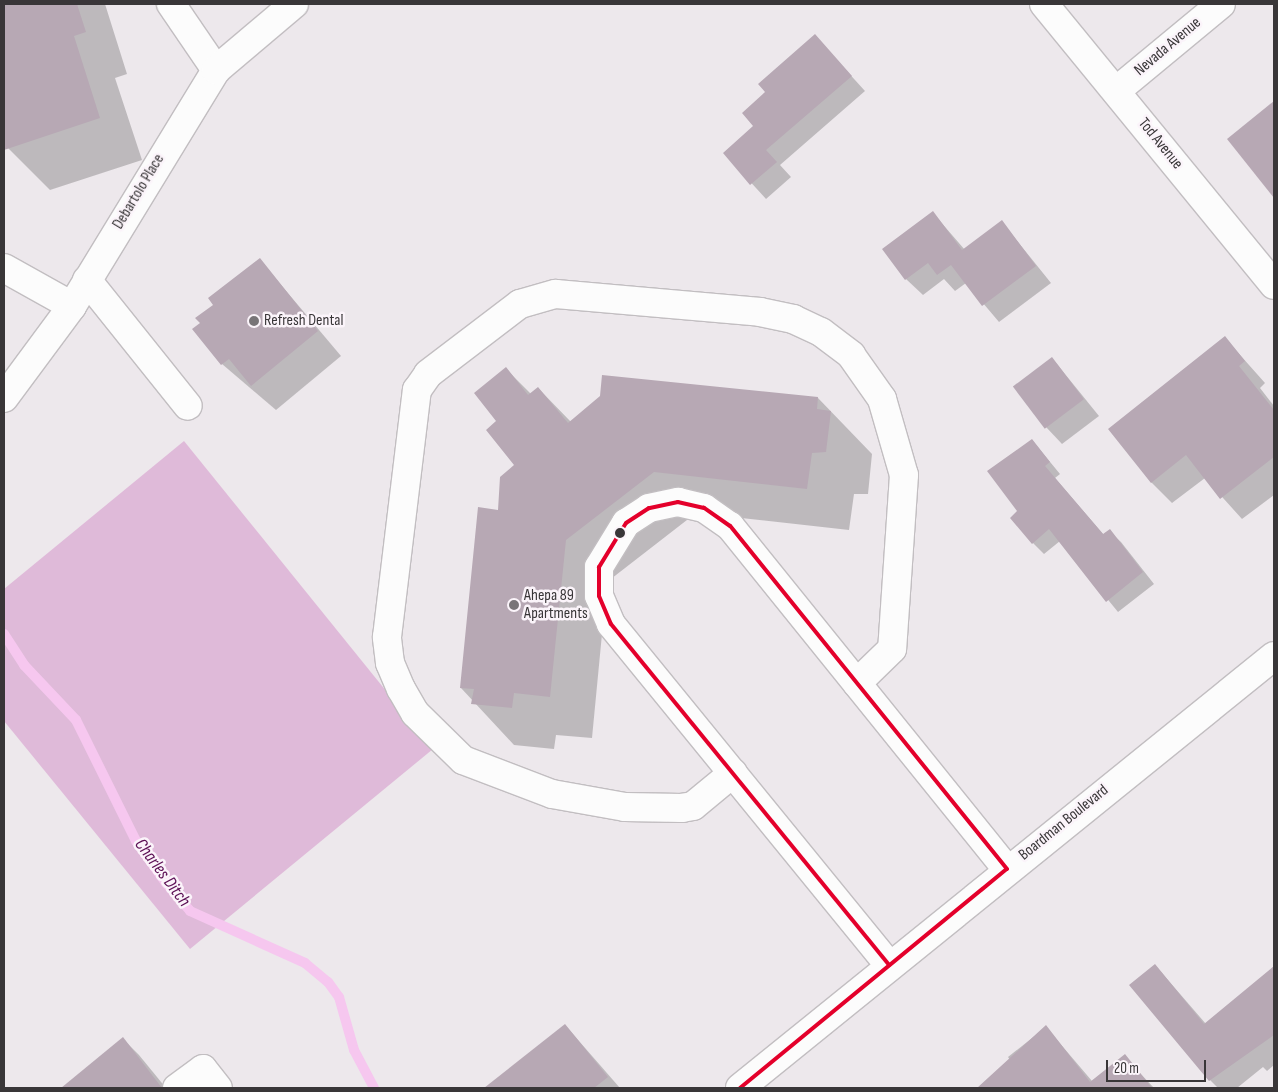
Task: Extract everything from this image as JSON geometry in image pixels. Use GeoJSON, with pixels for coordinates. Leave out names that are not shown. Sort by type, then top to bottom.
{"type":"FeatureCollection","features":[{"type":"Feature","properties":{"kind":"street"},"geometry":{"type":"LineString","coordinates":[[170,4],[216,70]]}},
{"type":"Feature","properties":{"kind":"street","name":"Debartolo Place"},"geometry":{"type":"LineString","coordinates":[[4,398],[72,306],[216,70],[294,4]]}},
{"type":"Feature","properties":{"kind":"street","name":"Tod Avenue"},"geometry":{"type":"LineString","coordinates":[[1044,4],[1274,285]]}},
{"type":"Feature","properties":{"kind":"street","name":"Nevada Avenue"},"geometry":{"type":"LineString","coordinates":[[1116,91],[1221,4]]}},
{"type":"Feature","properties":{"kind":"street"},"geometry":{"type":"LineString","coordinates":[[4,268],[72,306]]}},
{"type":"Feature","properties":{"kind":"street"},"geometry":{"type":"LineString","coordinates":[[87,280],[188,406]]}},
{"type":"Feature","properties":{"kind":"street"},"geometry":{"type":"LineString","coordinates":[[733,773],[693,806],[682,808],[625,807],[552,794],[463,760],[415,713],[401,689],[390,663],[387,636],[417,390],[428,374],[520,304],[556,294],[760,312],[793,319],[822,332],[851,355],[882,399],[904,475],[892,648],[857,683]]}},
{"type":"Feature","properties":{"kind":"street"},"geometry":{"type":"LineString","coordinates":[[889,965],[611,624],[599,596],[600,567],[626,523],[649,508],[678,502],[704,508],[730,526],[1008,868]]}},
{"type":"Feature","properties":{"kind":"street","name":"Boardman Boulevard"},"geometry":{"type":"LineString","coordinates":[[740,1088],[1008,868],[1274,656]]}},
{"type":"Feature","properties":{"kind":"street"},"geometry":{"type":"LineString","coordinates":[[178,1088],[203,1068],[218,1088]]}},
{"type":"Feature","properties":{"kind":"shaded area"},"geometry":{"type":"Polygon","coordinates":[[[184,441],[433,749],[190,949],[4,721],[4,589],[184,441]]]}},
{"type":"Feature","properties":{"kind":"building"},"geometry":{"type":"Polygon","coordinates":[[[4,4],[77,4],[86,32],[74,36],[100,118],[4,150],[4,4]]]}},
{"type":"Feature","properties":{"kind":"building"},"geometry":{"type":"Polygon","coordinates":[[[815,34],[852,76],[766,150],[777,162],[750,185],[723,153],[753,126],[742,113],[765,92],[758,84],[815,34]]]}},
{"type":"Feature","properties":{"kind":"building"},"geometry":{"type":"Polygon","coordinates":[[[1274,101],[1274,198],[1227,139],[1274,101]]]}},
{"type":"Feature","properties":{"kind":"building"},"geometry":{"type":"Polygon","coordinates":[[[933,211],[962,250],[1002,220],[1036,266],[982,306],[951,265],[937,275],[928,263],[905,280],[882,249],[933,211]]]}},
{"type":"Feature","properties":{"kind":"building","name":"Refresh Dental"},"geometry":{"type":"Polygon","coordinates":[[[260,258],[318,331],[251,386],[229,359],[221,365],[192,329],[200,323],[195,318],[213,305],[208,298],[260,258]]]}},
{"type":"Feature","properties":{"kind":"building"},"geometry":{"type":"Polygon","coordinates":[[[1225,336],[1245,361],[1239,366],[1274,410],[1274,457],[1220,499],[1186,455],[1151,483],[1108,429],[1225,336]]]}},
{"type":"Feature","properties":{"kind":"building"},"geometry":{"type":"Polygon","coordinates":[[[1052,357],[1084,399],[1045,429],[1013,386],[1052,357]]]}},
{"type":"Feature","properties":{"kind":"building","name":"Ahepa 89 Apartments"},"geometry":{"type":"Polygon","coordinates":[[[506,367],[528,395],[538,387],[568,423],[600,396],[602,375],[818,397],[817,409],[831,411],[826,452],[812,453],[807,489],[654,472],[566,540],[550,697],[514,693],[512,708],[471,704],[474,689],[460,688],[478,507],[498,510],[500,477],[514,465],[486,430],[496,421],[474,393],[506,367]]]}},
{"type":"Feature","properties":{"kind":"building"},"geometry":{"type":"Polygon","coordinates":[[[1032,439],[1050,462],[1045,466],[1103,534],[1110,529],[1143,572],[1106,602],[1049,529],[1032,544],[1010,518],[1017,511],[987,471],[1032,439]]]}},
{"type":"Feature","properties":{"kind":"building"},"geometry":{"type":"Polygon","coordinates":[[[1155,964],[1204,1024],[1274,966],[1274,1035],[1209,1081],[1129,985],[1155,964]]]}},
{"type":"Feature","properties":{"kind":"building"},"geometry":{"type":"Polygon","coordinates":[[[565,1024],[608,1077],[594,1088],[484,1088],[565,1024]]]}},
{"type":"Feature","properties":{"kind":"building"},"geometry":{"type":"Polygon","coordinates":[[[1046,1025],[1090,1082],[1125,1054],[1152,1088],[977,1088],[1046,1025]]]}},
{"type":"Feature","properties":{"kind":"building"},"geometry":{"type":"Polygon","coordinates":[[[123,1037],[162,1088],[61,1088],[123,1037]]]}},
{"type":"Feature","properties":{"kind":"waterway","name":"Charles Ditch"},"geometry":{"type":"LineString","coordinates":[[4,634],[24,665],[76,720],[136,841],[166,883],[190,911],[305,963],[328,982],[339,997],[354,1050],[374,1088]]}},
{"type":"Feature","properties":{"kind":"transit line"},"geometry":{"type":"LineString","coordinates":[[740,1088],[1007,869],[730,526],[704,508],[678,502],[649,508],[626,523],[599,567],[599,596],[611,624],[889,965]]}},
{"type":"Feature","properties":{"kind":"place","name":"Refresh Dental"},"geometry":{"type":"Point","coordinates":[254,321]}},
{"type":"Feature","properties":{"kind":"place","name":"Ahepa 89 Apartments"},"geometry":{"type":"Point","coordinates":[514,605]}}]}
